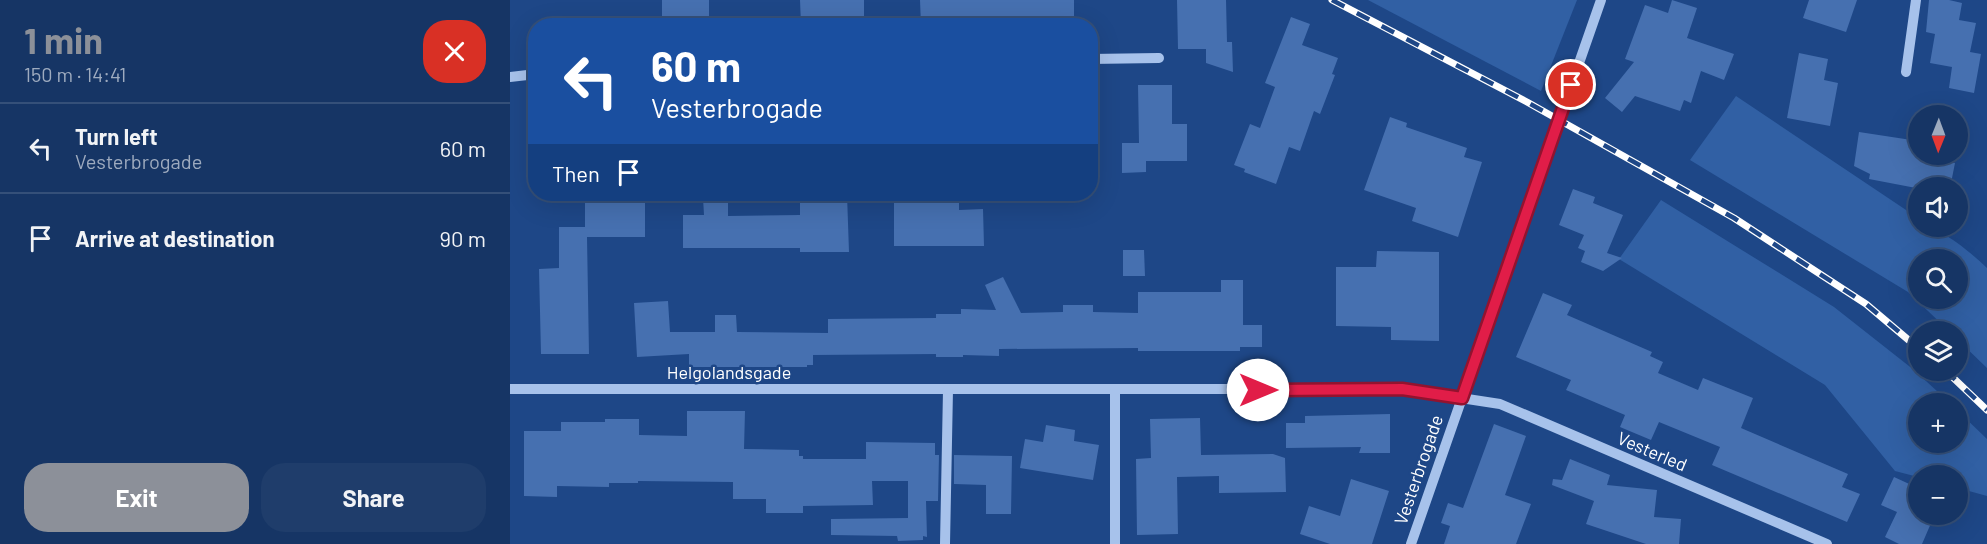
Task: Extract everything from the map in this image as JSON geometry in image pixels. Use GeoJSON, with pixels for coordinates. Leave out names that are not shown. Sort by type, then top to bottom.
{"type":"FeatureCollection","features":[{"type":"Feature","properties":{"kind":"street","name":"Vesterbrogade"},"geometry":{"type":"LineString","coordinates":[[1411,544],[1601,0]]}},
{"type":"Feature","properties":{"kind":"street"},"geometry":{"type":"LineString","coordinates":[[1906,72],[1916,0]]}},
{"type":"Feature","properties":{"kind":"street"},"geometry":{"type":"LineString","coordinates":[[1098,59],[1159,58]]}},
{"type":"Feature","properties":{"kind":"street"},"geometry":{"type":"LineString","coordinates":[[510,77],[528,75]]}},
{"type":"Feature","properties":{"kind":"street","name":"Helgolandsgade"},"geometry":{"type":"LineString","coordinates":[[510,389],[1402,389],[1462,398]]}},
{"type":"Feature","properties":{"kind":"street"},"geometry":{"type":"LineString","coordinates":[[945,544],[948,390]]}},
{"type":"Feature","properties":{"kind":"street"},"geometry":{"type":"LineString","coordinates":[[1115,390],[1115,544]]}},
{"type":"Feature","properties":{"kind":"street","name":"Vesterled"},"geometry":{"type":"LineString","coordinates":[[1462,398],[1500,405],[1827,544]]}},
{"type":"Feature","properties":{"kind":"shaded area"},"geometry":{"type":"Polygon","coordinates":[[[1368,0],[1577,0],[1541,91],[1368,0]]]}},
{"type":"Feature","properties":{"kind":"shaded area"},"geometry":{"type":"Polygon","coordinates":[[[1736,96],[1908,211],[1908,237],[1949,237],[1965,249],[1908,249],[1908,292],[1690,160],[1736,96]]]}},
{"type":"Feature","properties":{"kind":"shaded area"},"geometry":{"type":"Polygon","coordinates":[[[1661,200],[1834,307],[1908,365],[1908,381],[1926,381],[1939,393],[1908,393],[1908,453],[1968,453],[1968,421],[1987,439],[1987,496],[1968,491],[1968,465],[1908,465],[1908,474],[1895,471],[1825,385],[1619,259],[1661,200]]]}},
{"type":"Feature","properties":{"kind":"shaded area"},"geometry":{"type":"Polygon","coordinates":[[[1968,251],[1987,268],[1987,368],[1968,350],[1968,321],[1938,321],[1926,309],[1968,309],[1968,251]]]}},
{"type":"Feature","properties":{"kind":"building"},"geometry":{"type":"Polygon","coordinates":[[[662,0],[709,0],[709,18],[662,18],[662,0]]]}},
{"type":"Feature","properties":{"kind":"building"},"geometry":{"type":"Polygon","coordinates":[[[800,0],[864,0],[864,18],[801,18],[800,0]]]}},
{"type":"Feature","properties":{"kind":"building"},"geometry":{"type":"Polygon","coordinates":[[[920,0],[1074,0],[1074,18],[921,18],[920,0]]]}},
{"type":"Feature","properties":{"kind":"building"},"geometry":{"type":"Polygon","coordinates":[[[1177,0],[1226,0],[1227,42],[1232,42],[1233,72],[1206,63],[1206,49],[1178,49],[1177,0]]]}},
{"type":"Feature","properties":{"kind":"building"},"geometry":{"type":"Polygon","coordinates":[[[1672,0],[1697,8],[1687,38],[1734,54],[1724,80],[1701,71],[1691,103],[1684,100],[1680,111],[1635,96],[1622,112],[1605,98],[1634,62],[1625,59],[1645,5],[1668,13],[1672,0]]]}},
{"type":"Feature","properties":{"kind":"building"},"geometry":{"type":"Polygon","coordinates":[[[1809,0],[1857,0],[1846,32],[1803,18],[1809,0]]]}},
{"type":"Feature","properties":{"kind":"building"},"geometry":{"type":"Polygon","coordinates":[[[1929,0],[1949,0],[1962,3],[1959,20],[1976,23],[1970,52],[1981,54],[1974,93],[1949,88],[1952,67],[1930,63],[1935,34],[1926,32],[1929,0]]]}},
{"type":"Feature","properties":{"kind":"building"},"geometry":{"type":"Polygon","coordinates":[[[1291,17],[1310,24],[1302,45],[1338,58],[1332,74],[1335,75],[1320,114],[1314,111],[1300,151],[1289,147],[1276,184],[1244,172],[1245,169],[1234,165],[1250,124],[1260,128],[1275,87],[1265,83],[1291,17]]]}},
{"type":"Feature","properties":{"kind":"building"},"geometry":{"type":"Polygon","coordinates":[[[1799,53],[1828,59],[1824,80],[1838,83],[1830,126],[1787,118],[1799,53]]]}},
{"type":"Feature","properties":{"kind":"building"},"geometry":{"type":"Polygon","coordinates":[[[1138,85],[1172,85],[1172,124],[1187,124],[1187,161],[1146,161],[1146,172],[1122,173],[1122,143],[1139,143],[1138,85]]]}},
{"type":"Feature","properties":{"kind":"building"},"geometry":{"type":"Polygon","coordinates":[[[1390,117],[1407,123],[1406,127],[1467,148],[1464,157],[1482,162],[1458,237],[1412,221],[1416,208],[1364,190],[1390,117]]]}},
{"type":"Feature","properties":{"kind":"building"},"geometry":{"type":"Polygon","coordinates":[[[1859,132],[1908,139],[1908,165],[1955,165],[1952,177],[1908,177],[1908,186],[1869,179],[1870,174],[1854,166],[1859,132]]]}},
{"type":"Feature","properties":{"kind":"building"},"geometry":{"type":"Polygon","coordinates":[[[1573,189],[1595,197],[1593,203],[1623,215],[1607,253],[1622,258],[1603,271],[1581,262],[1585,251],[1578,248],[1584,235],[1559,225],[1573,189]]]}},
{"type":"Feature","properties":{"kind":"building"},"geometry":{"type":"Polygon","coordinates":[[[589,201],[622,201],[622,203],[645,203],[645,237],[587,237],[589,354],[541,354],[539,269],[559,268],[559,227],[585,227],[585,203],[589,201]]]}},
{"type":"Feature","properties":{"kind":"building"},"geometry":{"type":"Polygon","coordinates":[[[703,201],[728,201],[728,216],[800,215],[800,201],[847,201],[849,252],[800,252],[800,248],[683,248],[683,215],[704,215],[703,201]]]}},
{"type":"Feature","properties":{"kind":"building"},"geometry":{"type":"Polygon","coordinates":[[[894,201],[959,201],[959,210],[983,209],[984,246],[894,246],[894,201]]]}},
{"type":"Feature","properties":{"kind":"building"},"geometry":{"type":"Polygon","coordinates":[[[1123,250],[1144,250],[1145,276],[1123,276],[1123,250]]]}},
{"type":"Feature","properties":{"kind":"building"},"geometry":{"type":"Polygon","coordinates":[[[1377,251],[1439,252],[1439,341],[1391,340],[1391,327],[1336,326],[1336,267],[1376,267],[1377,251]]]}},
{"type":"Feature","properties":{"kind":"building"},"geometry":{"type":"Polygon","coordinates":[[[1003,277],[1021,313],[1063,312],[1063,305],[1093,305],[1093,312],[1138,313],[1138,292],[1221,292],[1221,280],[1243,280],[1243,325],[1262,325],[1262,347],[1240,347],[1240,351],[1138,351],[1138,348],[999,349],[999,356],[963,355],[963,357],[936,357],[936,354],[813,355],[813,365],[807,365],[807,367],[689,367],[689,354],[637,357],[634,303],[668,301],[670,332],[715,332],[715,315],[736,315],[737,332],[828,333],[828,319],[936,318],[936,314],[961,314],[961,309],[996,310],[985,285],[1003,277]]]}},
{"type":"Feature","properties":{"kind":"building"},"geometry":{"type":"Polygon","coordinates":[[[1543,293],[1572,305],[1567,315],[1652,352],[1650,356],[1663,362],[1658,373],[1698,390],[1703,378],[1753,398],[1741,428],[1848,474],[1842,487],[1860,494],[1847,522],[1712,465],[1720,447],[1659,422],[1651,440],[1620,427],[1625,415],[1566,390],[1571,380],[1516,357],[1543,293]]]}},
{"type":"Feature","properties":{"kind":"building"},"geometry":{"type":"Polygon","coordinates":[[[687,411],[745,411],[744,449],[799,450],[799,456],[803,456],[803,459],[866,459],[866,442],[935,443],[935,455],[939,455],[938,501],[926,501],[927,537],[923,536],[923,540],[898,541],[897,536],[831,535],[831,519],[908,518],[908,481],[872,481],[873,505],[803,506],[803,513],[766,513],[766,499],[733,499],[733,482],[638,481],[638,483],[609,483],[609,487],[557,486],[557,497],[524,496],[524,431],[561,431],[561,422],[639,419],[639,435],[687,436],[687,411]]]}},
{"type":"Feature","properties":{"kind":"building"},"geometry":{"type":"Polygon","coordinates":[[[1390,414],[1390,453],[1359,453],[1361,447],[1286,448],[1286,423],[1305,423],[1305,416],[1390,414]]]}},
{"type":"Feature","properties":{"kind":"building"},"geometry":{"type":"Polygon","coordinates":[[[1200,418],[1201,455],[1273,454],[1285,458],[1286,492],[1219,493],[1219,476],[1177,477],[1178,534],[1137,535],[1136,459],[1151,458],[1150,419],[1200,418]]]}},
{"type":"Feature","properties":{"kind":"building"},"geometry":{"type":"Polygon","coordinates":[[[1494,424],[1526,436],[1505,495],[1531,504],[1516,544],[1444,544],[1450,526],[1441,523],[1448,503],[1463,508],[1494,424]]]}},
{"type":"Feature","properties":{"kind":"building"},"geometry":{"type":"Polygon","coordinates":[[[1046,425],[1075,430],[1074,441],[1099,445],[1093,480],[1020,468],[1025,439],[1043,442],[1046,425]]]}},
{"type":"Feature","properties":{"kind":"building"},"geometry":{"type":"Polygon","coordinates":[[[954,455],[1012,456],[1011,514],[986,514],[986,485],[954,484],[954,455]]]}},
{"type":"Feature","properties":{"kind":"building"},"geometry":{"type":"Polygon","coordinates":[[[1570,459],[1610,475],[1607,485],[1657,490],[1654,517],[1681,519],[1679,544],[1646,544],[1586,524],[1594,501],[1552,485],[1553,479],[1562,480],[1570,459]]]}},
{"type":"Feature","properties":{"kind":"building"},"geometry":{"type":"Polygon","coordinates":[[[1894,477],[1908,483],[1908,525],[1930,525],[1922,544],[1899,544],[1885,537],[1897,512],[1881,505],[1894,477]]]}},
{"type":"Feature","properties":{"kind":"building"},"geometry":{"type":"Polygon","coordinates":[[[1351,479],[1389,491],[1372,544],[1330,544],[1300,534],[1309,506],[1340,516],[1351,479]]]}},
{"type":"Feature","properties":{"kind":"railway"},"geometry":{"type":"LineString","coordinates":[[1332,0],[1527,102],[1734,218],[1866,304],[1908,340]]}},
{"type":"Feature","properties":{"kind":"railway"},"geometry":{"type":"LineString","coordinates":[[1957,381],[1987,410]]}},
{"type":"Feature","properties":{"kind":"route"},"geometry":{"type":"LineString","coordinates":[[1258,390],[1402,389],[1462,398],[1571,85]]}}]}
